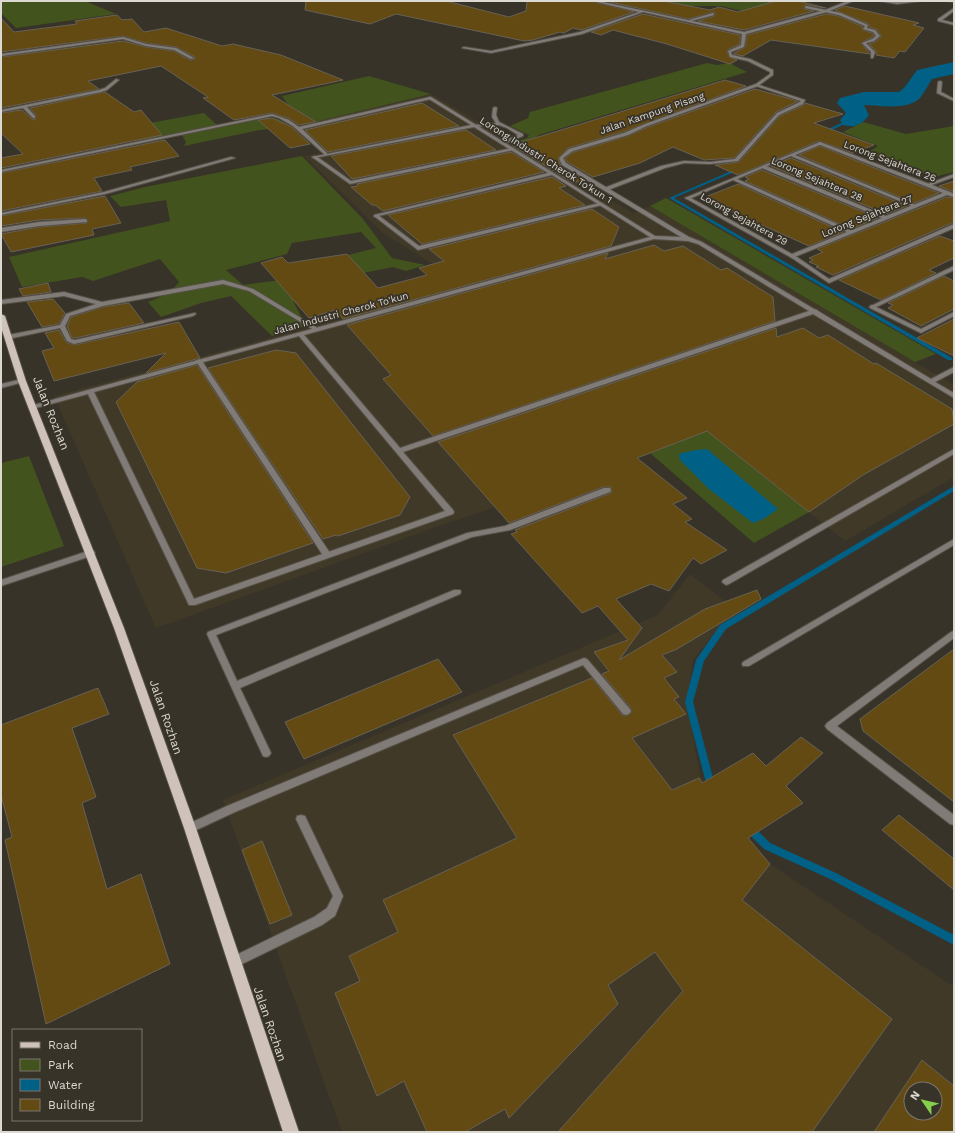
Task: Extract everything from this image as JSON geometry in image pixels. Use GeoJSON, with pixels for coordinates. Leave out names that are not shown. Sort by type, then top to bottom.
{"type":"FeatureCollection","features":[{"type":"Feature","properties":{"kind":"main road","name":"Jalan Rozhan"},"geometry":{"type":"LineString","coordinates":[[1,316],[22,381],[91,552],[119,628],[190,828],[291,1132]]}},
{"type":"Feature","properties":{"kind":"street"},"geometry":{"type":"LineString","coordinates":[[594,1],[691,20],[744,33],[826,11],[851,1]]}},
{"type":"Feature","properties":{"kind":"street"},"geometry":{"type":"LineString","coordinates":[[881,1],[897,3],[920,1]]}},
{"type":"Feature","properties":{"kind":"street"},"geometry":{"type":"LineString","coordinates":[[948,1],[954,1]]}},
{"type":"Feature","properties":{"kind":"street"},"geometry":{"type":"LineString","coordinates":[[806,7],[840,14],[867,26],[864,28],[874,31],[878,36],[873,40],[864,43],[873,52],[872,57]]}},
{"type":"Feature","properties":{"kind":"street"},"geometry":{"type":"LineString","coordinates":[[954,9],[939,20],[949,24],[954,24]]}},
{"type":"Feature","properties":{"kind":"street"},"geometry":{"type":"LineString","coordinates":[[464,48],[491,52],[581,33],[644,11]]}},
{"type":"Feature","properties":{"kind":"street"},"geometry":{"type":"LineString","coordinates":[[691,20],[713,14]]}},
{"type":"Feature","properties":{"kind":"street","name":"Jalan Kampung Pisang"},"geometry":{"type":"LineString","coordinates":[[689,239],[564,164],[561,158],[571,150],[626,134],[646,125],[758,85],[772,74],[772,71],[749,60],[731,56],[729,52],[743,46],[744,33]]}},
{"type":"Feature","properties":{"kind":"street"},"geometry":{"type":"LineString","coordinates":[[1,55],[123,38],[146,45],[175,50],[192,58]]}},
{"type":"Feature","properties":{"kind":"street"},"geometry":{"type":"LineString","coordinates":[[1,111],[100,91],[106,89],[117,80]]}},
{"type":"Feature","properties":{"kind":"street"},"geometry":{"type":"LineString","coordinates":[[940,82],[939,93],[954,100]]}},
{"type":"Feature","properties":{"kind":"street"},"geometry":{"type":"LineString","coordinates":[[606,189],[663,167],[684,162],[710,163],[736,160],[739,158],[743,151],[754,142],[778,114],[802,103],[803,100],[758,85]]}},
{"type":"Feature","properties":{"kind":"street","name":"Lorong Industri Cherok To'kun 1"},"geometry":{"type":"LineString","coordinates":[[300,128],[430,98],[654,237]]}},
{"type":"Feature","properties":{"kind":"street"},"geometry":{"type":"LineString","coordinates":[[24,106],[34,117]]}},
{"type":"Feature","properties":{"kind":"street"},"geometry":{"type":"LineString","coordinates":[[495,108],[493,114],[494,120],[521,135],[503,143]]}},
{"type":"Feature","properties":{"kind":"street"},"geometry":{"type":"LineString","coordinates":[[1,171],[265,116],[278,116],[300,128],[325,154]]}},
{"type":"Feature","properties":{"kind":"street"},"geometry":{"type":"LineString","coordinates":[[499,124],[473,126],[314,156],[350,184],[512,149]]}},
{"type":"Feature","properties":{"kind":"street","name":"Lorong Sejahtera 26"},"geometry":{"type":"LineString","coordinates":[[792,155],[820,143],[954,196]]}},
{"type":"Feature","properties":{"kind":"street"},"geometry":{"type":"LineString","coordinates":[[734,179],[792,155],[916,206]]}},
{"type":"Feature","properties":{"kind":"street"},"geometry":{"type":"LineString","coordinates":[[1,214],[105,193],[233,158]]}},
{"type":"Feature","properties":{"kind":"street","name":"Lorong Sejahtera 28"},"geometry":{"type":"LineString","coordinates":[[764,166],[886,218]]}},
{"type":"Feature","properties":{"kind":"street"},"geometry":{"type":"LineString","coordinates":[[552,174],[376,216],[418,248],[600,204]]}},
{"type":"Feature","properties":{"kind":"street"},"geometry":{"type":"LineString","coordinates":[[927,185],[954,176]]}},
{"type":"Feature","properties":{"kind":"street"},"geometry":{"type":"LineString","coordinates":[[734,179],[851,232]]}},
{"type":"Feature","properties":{"kind":"street","name":"Lorong Sejahtera 29"},"geometry":{"type":"LineString","coordinates":[[734,179],[687,198],[792,256],[828,281],[954,226]]}},
{"type":"Feature","properties":{"kind":"street","name":"Lorong Sejahtera 27"},"geometry":{"type":"LineString","coordinates":[[792,256],[948,193]]}},
{"type":"Feature","properties":{"kind":"street"},"geometry":{"type":"LineString","coordinates":[[1,230],[39,224],[85,221]]}},
{"type":"Feature","properties":{"kind":"street"},"geometry":{"type":"LineString","coordinates":[[654,237],[689,239],[700,243],[954,396]]}},
{"type":"Feature","properties":{"kind":"street","name":"Jalan Industri Cherok To'kun"},"geometry":{"type":"LineString","coordinates":[[32,407],[654,237]]}},
{"type":"Feature","properties":{"kind":"street"},"geometry":{"type":"LineString","coordinates":[[954,268],[872,307],[921,331],[954,314]]}},
{"type":"Feature","properties":{"kind":"street"},"geometry":{"type":"LineString","coordinates":[[193,314],[74,342],[68,340],[62,326],[68,314],[102,304],[223,282],[251,290],[316,329]]}},
{"type":"Feature","properties":{"kind":"street"},"geometry":{"type":"LineString","coordinates":[[1,302],[64,294],[102,304]]}},
{"type":"Feature","properties":{"kind":"street"},"geometry":{"type":"LineString","coordinates":[[399,451],[815,311]]}},
{"type":"Feature","properties":{"kind":"street"},"geometry":{"type":"LineString","coordinates":[[8,337],[62,326]]}},
{"type":"Feature","properties":{"kind":"street"},"geometry":{"type":"LineString","coordinates":[[90,391],[192,603],[450,512],[300,334]]}},
{"type":"Feature","properties":{"kind":"street"},"geometry":{"type":"LineString","coordinates":[[199,361],[327,555]]}},
{"type":"Feature","properties":{"kind":"street"},"geometry":{"type":"LineString","coordinates":[[930,382],[954,369]]}},
{"type":"Feature","properties":{"kind":"street"},"geometry":{"type":"LineString","coordinates":[[1,386],[22,381]]}},
{"type":"Feature","properties":{"kind":"street"},"geometry":{"type":"LineString","coordinates":[[726,582],[954,451]]}},
{"type":"Feature","properties":{"kind":"street"},"geometry":{"type":"LineString","coordinates":[[266,752],[211,634],[470,535],[507,528],[607,490]]}},
{"type":"Feature","properties":{"kind":"street"},"geometry":{"type":"LineString","coordinates":[[746,664],[954,542]]}},
{"type":"Feature","properties":{"kind":"street"},"geometry":{"type":"LineString","coordinates":[[1,583],[91,552]]}},
{"type":"Feature","properties":{"kind":"street"},"geometry":{"type":"LineString","coordinates":[[235,686],[457,592]]}},
{"type":"Feature","properties":{"kind":"street"},"geometry":{"type":"LineString","coordinates":[[954,634],[830,726],[954,821]]}},
{"type":"Feature","properties":{"kind":"street"},"geometry":{"type":"LineString","coordinates":[[190,828],[231,808],[584,661],[626,711]]}},
{"type":"Feature","properties":{"kind":"street"},"geometry":{"type":"LineString","coordinates":[[234,962],[318,921],[331,912],[338,896],[300,819]]}},
{"type":"Feature","properties":{"kind":"shaded area"},"geometry":{"type":"Polygon","coordinates":[[[431,94],[633,213],[650,206],[954,385],[954,477],[845,541],[707,431],[608,469],[439,526],[156,628],[54,396],[460,287],[433,264],[384,234],[304,156],[326,152],[292,127],[431,94]]]}},
{"type":"Feature","properties":{"kind":"shaded area"},"geometry":{"type":"Polygon","coordinates":[[[690,574],[740,613],[721,625],[693,660],[687,703],[700,776],[770,864],[954,987],[954,1132],[342,1132],[223,800],[658,615],[690,574]]]}},
{"type":"Feature","properties":{"kind":"green space"},"geometry":{"type":"Polygon","coordinates":[[[1,1],[85,1],[116,14],[16,28],[1,13],[1,1]]]}},
{"type":"Feature","properties":{"kind":"green space"},"geometry":{"type":"Polygon","coordinates":[[[645,1],[776,1],[763,5],[805,14],[793,16],[751,13],[721,6],[692,6],[679,16],[646,11],[657,4],[645,1]]]}},
{"type":"Feature","properties":{"kind":"green space"},"geometry":{"type":"Polygon","coordinates":[[[707,63],[717,65],[729,63],[747,72],[539,135],[526,145],[519,140],[527,138],[529,135],[510,126],[528,118],[530,112],[707,63]]]}},
{"type":"Feature","properties":{"kind":"green space"},"geometry":{"type":"Polygon","coordinates":[[[369,76],[431,94],[302,125],[282,96],[369,76]]]}},
{"type":"Feature","properties":{"kind":"green space"},"geometry":{"type":"Polygon","coordinates":[[[204,113],[218,126],[136,142],[123,128],[204,113]]]}},
{"type":"Feature","properties":{"kind":"green space"},"geometry":{"type":"Polygon","coordinates":[[[265,118],[278,119],[292,127],[259,130],[184,146],[186,142],[182,135],[265,118]]]}},
{"type":"Feature","properties":{"kind":"green space"},"geometry":{"type":"Polygon","coordinates":[[[863,122],[906,134],[954,126],[954,172],[934,177],[867,153],[878,146],[843,132],[863,122]]]}},
{"type":"Feature","properties":{"kind":"green space"},"geometry":{"type":"Polygon","coordinates":[[[302,156],[363,219],[392,258],[425,265],[406,271],[393,267],[353,275],[348,255],[376,248],[361,232],[292,243],[287,254],[226,270],[243,285],[310,276],[324,293],[293,301],[306,326],[272,336],[231,296],[201,303],[161,317],[148,302],[170,293],[179,282],[160,259],[93,281],[82,277],[22,287],[9,257],[170,221],[166,200],[121,207],[110,196],[145,187],[302,156]]]}},
{"type":"Feature","properties":{"kind":"green space"},"geometry":{"type":"Polygon","coordinates":[[[666,198],[936,354],[915,362],[650,206],[666,198]]]}},
{"type":"Feature","properties":{"kind":"green space"},"geometry":{"type":"Polygon","coordinates":[[[707,431],[809,512],[754,543],[650,453],[707,431]]]}},
{"type":"Feature","properties":{"kind":"green space"},"geometry":{"type":"Polygon","coordinates":[[[29,456],[64,546],[1,567],[1,463],[29,456]]]}},
{"type":"Feature","properties":{"kind":"water"},"geometry":{"type":"Polygon","coordinates":[[[707,449],[778,509],[765,518],[753,523],[709,489],[680,460],[679,454],[707,449]]]}},
{"type":"Feature","properties":{"kind":"building"},"geometry":{"type":"Polygon","coordinates":[[[306,1],[446,1],[509,17],[526,11],[527,1],[591,1],[634,12],[581,30],[573,28],[564,33],[560,32],[533,40],[524,41],[396,14],[370,24],[305,10],[306,1]]]}},
{"type":"Feature","properties":{"kind":"building"},"geometry":{"type":"Polygon","coordinates":[[[605,1],[663,1],[710,10],[719,7],[738,12],[776,1],[798,1],[826,8],[805,5],[804,9],[814,11],[744,30],[698,21],[714,16],[714,12],[688,19],[605,1]]]}},
{"type":"Feature","properties":{"kind":"building"},"geometry":{"type":"Polygon","coordinates":[[[845,6],[919,23],[913,25],[924,28],[905,52],[900,51],[894,58],[876,55],[876,51],[869,44],[875,42],[881,37],[881,35],[876,29],[869,27],[869,24],[835,10],[845,6]]]}},
{"type":"Feature","properties":{"kind":"building"},"geometry":{"type":"Polygon","coordinates":[[[643,14],[740,35],[740,44],[727,50],[729,57],[737,60],[730,64],[667,44],[613,30],[601,35],[591,32],[643,14]]]}},
{"type":"Feature","properties":{"kind":"building"},"geometry":{"type":"Polygon","coordinates":[[[826,14],[839,16],[863,27],[863,30],[872,33],[874,36],[861,43],[870,54],[771,40],[743,56],[733,54],[745,47],[747,35],[826,14]]]}},
{"type":"Feature","properties":{"kind":"building"},"geometry":{"type":"Polygon","coordinates":[[[117,15],[122,20],[132,19],[144,32],[166,28],[222,46],[233,44],[281,55],[343,80],[272,95],[316,122],[299,125],[290,119],[272,113],[234,120],[203,98],[208,97],[161,66],[88,81],[99,89],[1,108],[1,57],[123,41],[146,47],[174,51],[190,60],[195,59],[195,57],[176,47],[146,43],[123,36],[1,52],[1,18],[14,32],[77,24],[75,21],[117,15]]]}},
{"type":"Feature","properties":{"kind":"building"},"geometry":{"type":"Polygon","coordinates":[[[725,80],[746,86],[623,132],[568,148],[558,159],[561,166],[584,180],[573,183],[512,145],[725,80]]]}},
{"type":"Feature","properties":{"kind":"building"},"geometry":{"type":"Polygon","coordinates":[[[755,89],[798,101],[776,112],[734,158],[704,160],[673,147],[640,163],[593,177],[567,162],[565,158],[574,152],[628,136],[648,127],[755,89]]]}},
{"type":"Feature","properties":{"kind":"building"},"geometry":{"type":"Polygon","coordinates":[[[105,92],[134,112],[141,110],[162,135],[1,168],[1,158],[23,154],[1,133],[1,113],[22,110],[35,120],[36,115],[30,108],[105,92]]]}},
{"type":"Feature","properties":{"kind":"building"},"geometry":{"type":"Polygon","coordinates":[[[422,103],[459,126],[328,152],[305,130],[422,103]]]}},
{"type":"Feature","properties":{"kind":"building"},"geometry":{"type":"Polygon","coordinates":[[[805,103],[843,114],[814,123],[874,145],[853,153],[819,141],[738,175],[715,165],[739,162],[780,116],[804,105],[805,103]]]}},
{"type":"Feature","properties":{"kind":"building"},"geometry":{"type":"Polygon","coordinates":[[[272,118],[292,127],[310,144],[290,148],[258,120],[272,118]]]}},
{"type":"Feature","properties":{"kind":"building"},"geometry":{"type":"Polygon","coordinates":[[[466,130],[496,150],[352,179],[331,156],[466,130]]]}},
{"type":"Feature","properties":{"kind":"building"},"geometry":{"type":"Polygon","coordinates":[[[165,140],[179,156],[130,167],[132,170],[94,178],[102,191],[1,211],[1,173],[165,140]]]}},
{"type":"Feature","properties":{"kind":"building"},"geometry":{"type":"Polygon","coordinates":[[[820,146],[939,193],[914,203],[799,155],[820,146]]]}},
{"type":"Feature","properties":{"kind":"building"},"geometry":{"type":"Polygon","coordinates":[[[511,152],[544,172],[383,211],[375,205],[372,205],[351,187],[358,186],[357,184],[511,152]]]}},
{"type":"Feature","properties":{"kind":"building"},"geometry":{"type":"Polygon","coordinates":[[[791,158],[907,206],[886,214],[771,166],[791,158]]]}},
{"type":"Feature","properties":{"kind":"building"},"geometry":{"type":"Polygon","coordinates":[[[762,170],[878,218],[851,229],[745,181],[749,179],[745,177],[762,170]]]}},
{"type":"Feature","properties":{"kind":"building"},"geometry":{"type":"Polygon","coordinates":[[[552,177],[566,186],[559,188],[585,205],[422,244],[388,215],[552,177]]]}},
{"type":"Feature","properties":{"kind":"building"},"geometry":{"type":"Polygon","coordinates":[[[954,181],[954,192],[939,186],[954,181]]]}},
{"type":"Feature","properties":{"kind":"building"},"geometry":{"type":"Polygon","coordinates":[[[738,184],[843,232],[809,246],[728,210],[732,209],[708,196],[738,184]]]}},
{"type":"Feature","properties":{"kind":"building"},"geometry":{"type":"Polygon","coordinates":[[[105,196],[121,223],[92,229],[94,235],[11,252],[1,234],[39,227],[87,223],[88,220],[85,218],[39,220],[1,226],[1,216],[105,196]]]}},
{"type":"Feature","properties":{"kind":"building"},"geometry":{"type":"Polygon","coordinates":[[[947,197],[954,198],[954,222],[833,275],[816,267],[819,266],[809,262],[813,260],[809,258],[823,252],[817,249],[947,197]]]}},
{"type":"Feature","properties":{"kind":"building"},"geometry":{"type":"Polygon","coordinates":[[[592,209],[619,227],[611,246],[343,319],[335,310],[309,318],[261,263],[282,257],[288,263],[347,254],[378,288],[427,275],[419,268],[444,261],[429,249],[592,209]]]}},
{"type":"Feature","properties":{"kind":"building"},"geometry":{"type":"Polygon","coordinates":[[[940,236],[954,241],[954,258],[929,270],[936,273],[881,300],[839,280],[940,236]]]}},
{"type":"Feature","properties":{"kind":"building"},"geometry":{"type":"Polygon","coordinates":[[[654,245],[664,251],[683,246],[721,270],[727,268],[773,297],[775,321],[433,436],[383,379],[391,375],[347,325],[608,253],[605,259],[654,245]]]}},
{"type":"Feature","properties":{"kind":"building"},"geometry":{"type":"Polygon","coordinates":[[[944,276],[954,281],[954,309],[921,326],[888,308],[893,305],[888,303],[944,276]]]}},
{"type":"Feature","properties":{"kind":"building"},"geometry":{"type":"Polygon","coordinates":[[[48,283],[51,292],[23,296],[19,289],[48,283]]]}},
{"type":"Feature","properties":{"kind":"building"},"geometry":{"type":"Polygon","coordinates":[[[53,299],[65,313],[59,324],[42,327],[27,302],[53,299]]]}},
{"type":"Feature","properties":{"kind":"building"},"geometry":{"type":"Polygon","coordinates":[[[129,303],[144,323],[72,338],[67,326],[71,317],[103,307],[129,303]]]}},
{"type":"Feature","properties":{"kind":"building"},"geometry":{"type":"Polygon","coordinates":[[[954,319],[954,356],[917,338],[954,319]]]}},
{"type":"Feature","properties":{"kind":"building"},"geometry":{"type":"Polygon","coordinates":[[[179,322],[200,358],[146,373],[166,353],[54,381],[42,351],[54,348],[45,333],[59,330],[66,342],[74,345],[179,322]]]}},
{"type":"Feature","properties":{"kind":"building"},"geometry":{"type":"Polygon","coordinates":[[[776,328],[777,337],[803,328],[819,338],[828,335],[874,364],[876,363],[952,409],[954,424],[863,475],[809,512],[707,431],[637,458],[687,498],[673,504],[692,519],[685,522],[727,550],[701,564],[693,558],[669,591],[651,584],[616,599],[642,628],[619,660],[705,609],[757,590],[761,599],[677,649],[662,655],[677,672],[664,678],[679,697],[674,699],[686,714],[632,738],[672,790],[699,778],[702,783],[753,753],[766,766],[801,737],[823,753],[786,786],[803,803],[748,838],[770,864],[742,900],[892,1019],[812,1132],[558,1132],[683,991],[655,952],[608,985],[618,1004],[509,1118],[505,1109],[465,1132],[427,1132],[404,1081],[377,1096],[335,993],[360,981],[349,956],[398,932],[383,900],[517,838],[453,735],[592,678],[622,715],[626,716],[632,712],[630,707],[602,674],[609,671],[594,652],[628,640],[598,606],[582,613],[511,534],[517,532],[515,530],[611,493],[611,487],[603,487],[509,523],[438,442],[776,328]]]}},
{"type":"Feature","properties":{"kind":"building"},"geometry":{"type":"Polygon","coordinates":[[[276,350],[296,353],[410,497],[400,515],[338,536],[336,535],[323,539],[208,368],[276,350]]]}},
{"type":"Feature","properties":{"kind":"building"},"geometry":{"type":"Polygon","coordinates":[[[197,365],[313,543],[226,573],[197,568],[116,402],[137,382],[197,365]]]}},
{"type":"Feature","properties":{"kind":"building"},"geometry":{"type":"Polygon","coordinates":[[[954,649],[954,802],[863,731],[860,719],[954,649]]]}},
{"type":"Feature","properties":{"kind":"building"},"geometry":{"type":"Polygon","coordinates":[[[438,659],[462,692],[304,759],[285,722],[438,659]]]}},
{"type":"Feature","properties":{"kind":"building"},"geometry":{"type":"Polygon","coordinates":[[[98,688],[109,714],[72,728],[96,797],[82,803],[107,889],[141,874],[170,964],[46,1024],[5,840],[12,837],[1,795],[1,725],[98,688]]]}},
{"type":"Feature","properties":{"kind":"building"},"geometry":{"type":"Polygon","coordinates":[[[899,815],[954,859],[954,890],[882,830],[899,815]]]}},
{"type":"Feature","properties":{"kind":"building"},"geometry":{"type":"Polygon","coordinates":[[[262,841],[292,915],[270,924],[242,850],[262,841]]]}},
{"type":"Feature","properties":{"kind":"building"},"geometry":{"type":"Polygon","coordinates":[[[922,1060],[954,1086],[954,1132],[874,1132],[903,1088],[903,1121],[943,1121],[943,1081],[908,1081],[922,1060]]]}},
{"type":"Feature","properties":{"kind":"waterway"},"geometry":{"type":"LineString","coordinates":[[851,120],[858,115],[856,110],[848,103],[855,100],[873,98],[899,99],[906,97],[913,92],[924,74],[954,68]]}},
{"type":"Feature","properties":{"kind":"waterway"},"geometry":{"type":"LineString","coordinates":[[822,133],[851,120]]}},
{"type":"Feature","properties":{"kind":"waterway"},"geometry":{"type":"LineString","coordinates":[[739,169],[671,198],[950,359]]}},
{"type":"Feature","properties":{"kind":"waterway"},"geometry":{"type":"LineString","coordinates":[[714,787],[709,779],[689,702],[700,660],[723,627],[954,488]]}},
{"type":"Feature","properties":{"kind":"waterway"},"geometry":{"type":"LineString","coordinates":[[749,828],[767,846],[833,876],[954,940]]}}]}
